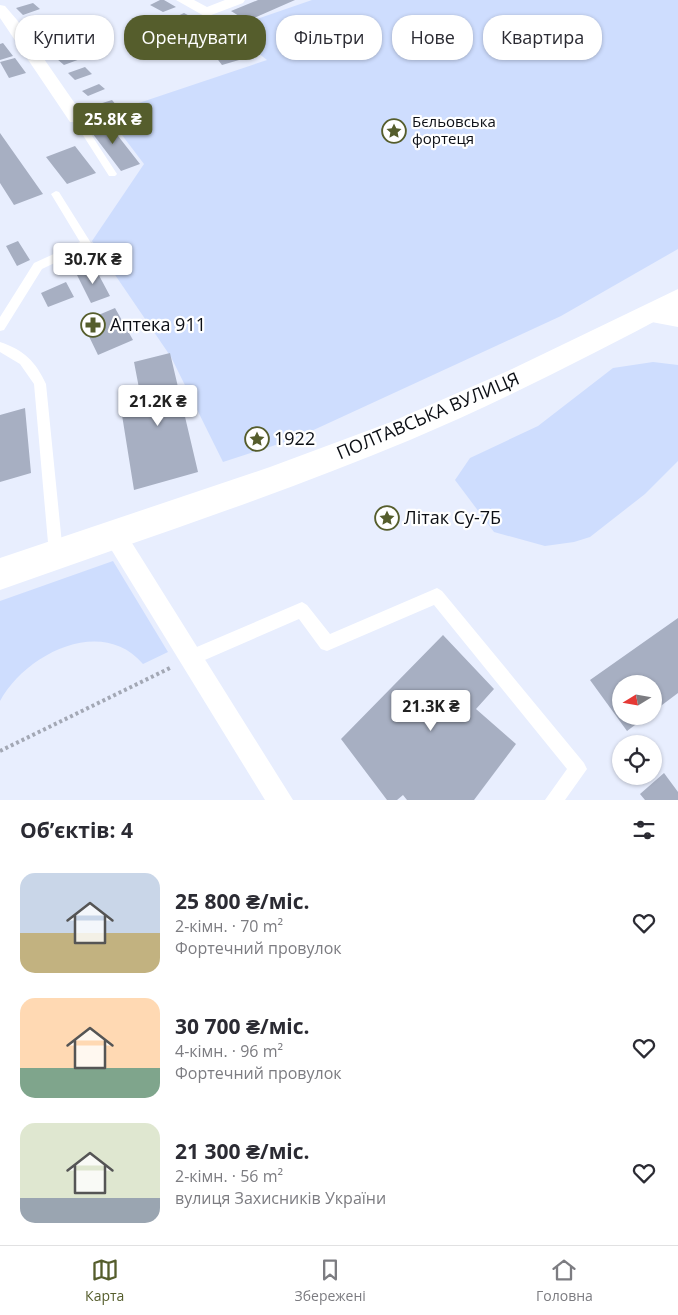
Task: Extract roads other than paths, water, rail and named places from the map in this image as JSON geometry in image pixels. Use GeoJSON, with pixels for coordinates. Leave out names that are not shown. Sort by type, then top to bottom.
{"type":"FeatureCollection","features":[{"type":"Feature","properties":{"kind":"highway","name":"ПОЛТАВСЬКА ВУЛИЦЯ"},"geometry":{"type":"LineString","coordinates":[[0,574],[360,447],[481,396],[678,298]]}},
{"type":"Feature","properties":{"kind":"street"},"geometry":{"type":"LineString","coordinates":[[15,0],[0,7],[76,118]]}},
{"type":"Feature","properties":{"kind":"street"},"geometry":{"type":"LineString","coordinates":[[183,0],[206,12],[238,0]]}},
{"type":"Feature","properties":{"kind":"street"},"geometry":{"type":"LineString","coordinates":[[649,314],[678,318]]}},
{"type":"Feature","properties":{"kind":"street"},"geometry":{"type":"LineString","coordinates":[[114,534],[280,800]]}},
{"type":"Feature","properties":{"kind":"lane"},"geometry":{"type":"LineString","coordinates":[[76,118],[112,174]]}},
{"type":"Feature","properties":{"kind":"lane"},"geometry":{"type":"LineString","coordinates":[[0,326],[38,266],[86,243],[56,194]]}},
{"type":"Feature","properties":{"kind":"lane"},"geometry":{"type":"LineString","coordinates":[[0,347],[17,354],[27,362],[40,384],[56,554]]}},
{"type":"Feature","properties":{"kind":"lane"},"geometry":{"type":"LineString","coordinates":[[191,658],[302,610],[327,643],[437,596],[578,769],[554,800]]}},
{"type":"Feature","properties":{"kind":"place","name":"Бєльовська фортеця"},"geometry":{"type":"Point","coordinates":[394,131]}},
{"type":"Feature","properties":{"kind":"place","name":"Аптека 911"},"geometry":{"type":"Point","coordinates":[93,325]}},
{"type":"Feature","properties":{"kind":"place","name":"1922"},"geometry":{"type":"Point","coordinates":[257,439]}},
{"type":"Feature","properties":{"kind":"place","name":"Літак Су-7Б"},"geometry":{"type":"Point","coordinates":[387,518]}}]}
